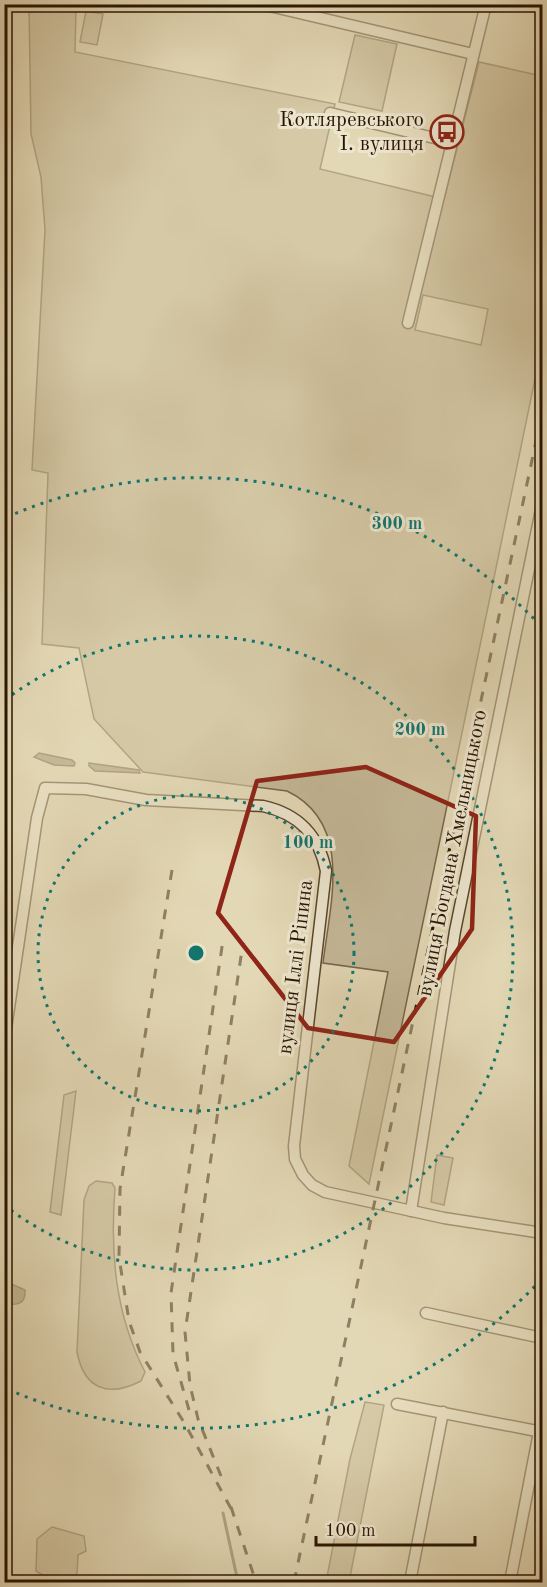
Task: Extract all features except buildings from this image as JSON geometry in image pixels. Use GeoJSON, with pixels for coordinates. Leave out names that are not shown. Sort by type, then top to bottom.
{"type":"FeatureCollection","features":[{"type":"Feature","properties":{"kind":"street"},"geometry":{"type":"LineString","coordinates":[[261,4],[473,54]]}},
{"type":"Feature","properties":{"kind":"street"},"geometry":{"type":"LineString","coordinates":[[408,323],[486,4]]}},
{"type":"Feature","properties":{"kind":"street"},"geometry":{"type":"LineString","coordinates":[[330,113],[451,142]]}},
{"type":"Feature","properties":{"kind":"street","name":"вулиця Богдана Хмельницького"},"geometry":{"type":"LineString","coordinates":[[411,1211],[455,931],[543,505]]}},
{"type":"Feature","properties":{"kind":"street","name":"вулиця Іллі Ріпина"},"geometry":{"type":"LineString","coordinates":[[4,1042],[37,818],[45,788],[86,789],[146,800],[262,806],[277,809],[303,823],[312,834],[323,855],[327,872],[295,1159],[298,1167],[312,1185],[325,1192],[411,1211],[543,1233]]}},
{"type":"Feature","properties":{"kind":"street"},"geometry":{"type":"LineString","coordinates":[[426,1313],[543,1338]]}},
{"type":"Feature","properties":{"kind":"street"},"geometry":{"type":"LineString","coordinates":[[397,1404],[541,1432],[510,1582]]}},
{"type":"Feature","properties":{"kind":"street"},"geometry":{"type":"LineString","coordinates":[[410,1582],[443,1412]]}},
{"type":"Feature","properties":{"kind":"highlighted area"},"geometry":{"type":"Polygon","coordinates":[[[366,767],[476,816],[472,929],[394,1042],[308,1028],[218,913],[257,781],[366,767]]]}},
{"type":"Feature","properties":{"kind":"shaded area"},"geometry":{"type":"Polygon","coordinates":[[[29,5],[76,5],[75,52],[335,104],[320,169],[444,199],[479,62],[542,76],[542,345],[369,1184],[349,1166],[388,972],[323,963],[330,916],[333,867],[330,844],[322,823],[308,805],[287,791],[143,772],[94,719],[79,648],[42,644],[48,473],[32,470],[45,230],[41,177],[31,134],[29,5]],[[423,295],[415,330],[481,345],[488,309],[423,295]]]}},
{"type":"Feature","properties":{"kind":"shaded area"},"geometry":{"type":"Polygon","coordinates":[[[86,11],[103,14],[97,45],[80,42],[86,11]]]}},
{"type":"Feature","properties":{"kind":"shaded area"},"geometry":{"type":"Polygon","coordinates":[[[355,35],[397,44],[382,111],[339,102],[355,35]]]}},
{"type":"Feature","properties":{"kind":"shaded area"},"geometry":{"type":"Polygon","coordinates":[[[39,753],[72,760],[75,763],[74,766],[54,765],[34,757],[39,753]]]}},
{"type":"Feature","properties":{"kind":"shaded area"},"geometry":{"type":"Polygon","coordinates":[[[89,763],[139,770],[140,773],[95,771],[89,763]]]}},
{"type":"Feature","properties":{"kind":"shaded area"},"geometry":{"type":"Polygon","coordinates":[[[76,1091],[61,1215],[50,1212],[64,1095],[76,1091]]]}},
{"type":"Feature","properties":{"kind":"shaded area"},"geometry":{"type":"Polygon","coordinates":[[[437,1155],[453,1158],[444,1205],[431,1202],[437,1155]]]}},
{"type":"Feature","properties":{"kind":"shaded area"},"geometry":{"type":"Polygon","coordinates":[[[96,1181],[112,1183],[115,1188],[113,1236],[117,1283],[127,1328],[145,1372],[141,1381],[118,1389],[99,1387],[92,1382],[80,1365],[77,1352],[84,1200],[89,1186],[96,1181]]]}},
{"type":"Feature","properties":{"kind":"shaded area"},"geometry":{"type":"Polygon","coordinates":[[[9,1283],[25,1290],[24,1298],[20,1303],[5,1303],[5,1285],[9,1283]]]}},
{"type":"Feature","properties":{"kind":"shaded area"},"geometry":{"type":"Polygon","coordinates":[[[365,1402],[384,1405],[349,1582],[326,1582],[350,1459],[365,1402]]]}},
{"type":"Feature","properties":{"kind":"shaded area"},"geometry":{"type":"Polygon","coordinates":[[[52,1527],[84,1536],[86,1551],[78,1555],[77,1573],[74,1578],[46,1577],[36,1571],[37,1539],[52,1527]]]}},
{"type":"Feature","properties":{"kind":"waterway"},"geometry":{"type":"LineString","coordinates":[[223,1513],[238,1582]]}},
{"type":"Feature","properties":{"kind":"railway"},"geometry":{"type":"LineString","coordinates":[[294,1582],[542,413]]}},
{"type":"Feature","properties":{"kind":"railway"},"geometry":{"type":"LineString","coordinates":[[172,870],[120,1189],[119,1257],[129,1321],[140,1352],[185,1424],[234,1514]]}},
{"type":"Feature","properties":{"kind":"railway"},"geometry":{"type":"LineString","coordinates":[[189,1410],[173,1354],[171,1293],[223,940]]}},
{"type":"Feature","properties":{"kind":"railway"},"geometry":{"type":"LineString","coordinates":[[221,1476],[198,1419],[190,1385],[185,1332],[243,943]]}},
{"type":"Feature","properties":{"kind":"railway"},"geometry":{"type":"LineString","coordinates":[[231,1507],[256,1582]]}},
{"type":"Feature","properties":{"kind":"place","name":"Котляревського І. вулиця"},"geometry":{"type":"Point","coordinates":[447,132]}}]}
